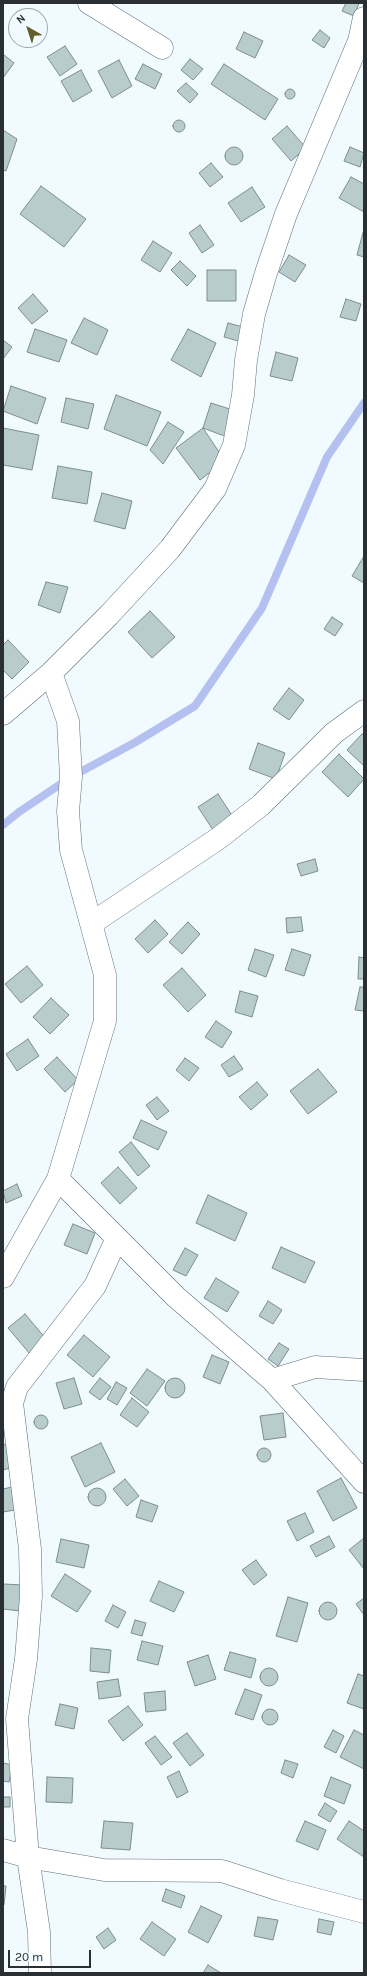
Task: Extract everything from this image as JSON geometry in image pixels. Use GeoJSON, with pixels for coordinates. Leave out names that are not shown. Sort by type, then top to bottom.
{"type":"FeatureCollection","features":[{"type":"Feature","properties":{"kind":"street"},"geometry":{"type":"LineString","coordinates":[[89,3],[162,48]]}},
{"type":"Feature","properties":{"kind":"street"},"geometry":{"type":"LineString","coordinates":[[3,714],[51,674],[109,615],[170,549],[215,488],[234,445],[243,395],[246,360],[254,314],[266,273],[286,214],[359,40],[364,18]]}},
{"type":"Feature","properties":{"kind":"street"},"geometry":{"type":"LineString","coordinates":[[3,1277],[58,1179],[105,1022],[105,976],[92,923],[71,850],[68,811],[71,777],[68,721],[51,674]]}},
{"type":"Feature","properties":{"kind":"street"},"geometry":{"type":"LineString","coordinates":[[92,923],[225,833],[261,805],[334,733],[364,711]]}},
{"type":"Feature","properties":{"kind":"street"},"geometry":{"type":"LineString","coordinates":[[58,1179],[176,1297],[272,1380],[364,1482]]}},
{"type":"Feature","properties":{"kind":"street"},"geometry":{"type":"LineString","coordinates":[[40,1973],[39,1932],[28,1857],[17,1719],[26,1659],[31,1596],[30,1564],[12,1403],[18,1387],[95,1286],[117,1238]]}},
{"type":"Feature","properties":{"kind":"street"},"geometry":{"type":"LineString","coordinates":[[272,1380],[315,1368],[364,1370]]}},
{"type":"Feature","properties":{"kind":"street"},"geometry":{"type":"LineString","coordinates":[[3,1850],[28,1857],[104,1870],[222,1871],[280,1890],[364,1912]]}},
{"type":"Feature","properties":{"kind":"building"},"geometry":{"type":"Polygon","coordinates":[[[346,3],[359,3],[354,16],[342,11],[346,3]]]}},
{"type":"Feature","properties":{"kind":"building"},"geometry":{"type":"Polygon","coordinates":[[[320,30],[330,38],[324,48],[312,40],[320,30]]]}},
{"type":"Feature","properties":{"kind":"building"},"geometry":{"type":"Polygon","coordinates":[[[244,32],[263,41],[255,58],[236,49],[244,32]]]}},
{"type":"Feature","properties":{"kind":"building"},"geometry":{"type":"Polygon","coordinates":[[[65,46],[77,64],[60,76],[47,57],[65,46]]]}},
{"type":"Feature","properties":{"kind":"building"},"geometry":{"type":"Polygon","coordinates":[[[3,54],[14,63],[3,78],[3,54]]]}},
{"type":"Feature","properties":{"kind":"building"},"geometry":{"type":"Polygon","coordinates":[[[190,59],[203,69],[193,80],[181,70],[190,59]]]}},
{"type":"Feature","properties":{"kind":"building"},"geometry":{"type":"Polygon","coordinates":[[[119,60],[132,86],[112,98],[98,71],[119,60]]]}},
{"type":"Feature","properties":{"kind":"building"},"geometry":{"type":"Polygon","coordinates":[[[143,64],[162,74],[155,89],[135,79],[143,64]]]}},
{"type":"Feature","properties":{"kind":"building"},"geometry":{"type":"Polygon","coordinates":[[[224,64],[278,99],[265,120],[211,84],[224,64]]]}},
{"type":"Feature","properties":{"kind":"building"},"geometry":{"type":"Polygon","coordinates":[[[81,70],[92,91],[73,102],[61,81],[81,70]]]}},
{"type":"Feature","properties":{"kind":"building"},"geometry":{"type":"Polygon","coordinates":[[[186,83],[198,94],[190,103],[177,91],[186,83]]]}},
{"type":"Feature","properties":{"kind":"building"},"geometry":{"type":"Polygon","coordinates":[[[288,89],[292,89],[294,90],[294,98],[288,99],[285,96],[285,92],[288,89]]]}},
{"type":"Feature","properties":{"kind":"building"},"geometry":{"type":"Polygon","coordinates":[[[181,120],[184,121],[184,131],[177,132],[174,131],[173,124],[174,121],[181,120]]]}},
{"type":"Feature","properties":{"kind":"building"},"geometry":{"type":"Polygon","coordinates":[[[287,126],[306,148],[291,161],[272,139],[287,126]]]}},
{"type":"Feature","properties":{"kind":"building"},"geometry":{"type":"Polygon","coordinates":[[[3,130],[17,139],[6,171],[3,170],[3,130]]]}},
{"type":"Feature","properties":{"kind":"building"},"geometry":{"type":"Polygon","coordinates":[[[234,147],[240,150],[243,156],[240,162],[234,165],[228,162],[225,156],[228,150],[234,147]]]}},
{"type":"Feature","properties":{"kind":"building"},"geometry":{"type":"Polygon","coordinates":[[[350,147],[364,153],[360,167],[344,161],[350,147]]]}},
{"type":"Feature","properties":{"kind":"building"},"geometry":{"type":"Polygon","coordinates":[[[211,163],[223,177],[210,187],[199,173],[211,163]]]}},
{"type":"Feature","properties":{"kind":"building"},"geometry":{"type":"Polygon","coordinates":[[[351,177],[364,184],[364,212],[339,198],[351,177]]]}},
{"type":"Feature","properties":{"kind":"building"},"geometry":{"type":"Polygon","coordinates":[[[41,186],[86,219],[64,247],[20,214],[41,186]]]}},
{"type":"Feature","properties":{"kind":"building"},"geometry":{"type":"Polygon","coordinates":[[[252,187],[265,207],[241,222],[228,203],[252,187]]]}},
{"type":"Feature","properties":{"kind":"building"},"geometry":{"type":"Polygon","coordinates":[[[200,225],[214,245],[202,253],[189,233],[200,225]]]}},
{"type":"Feature","properties":{"kind":"building"},"geometry":{"type":"Polygon","coordinates":[[[364,229],[364,257],[357,255],[364,229]]]}},
{"type":"Feature","properties":{"kind":"building"},"geometry":{"type":"Polygon","coordinates":[[[153,241],[172,253],[160,272],[141,260],[153,241]]]}},
{"type":"Feature","properties":{"kind":"building"},"geometry":{"type":"Polygon","coordinates":[[[289,255],[306,265],[295,282],[279,272],[289,255]]]}},
{"type":"Feature","properties":{"kind":"building"},"geometry":{"type":"Polygon","coordinates":[[[180,261],[196,276],[187,286],[171,270],[180,261]]]}},
{"type":"Feature","properties":{"kind":"building"},"geometry":{"type":"Polygon","coordinates":[[[207,270],[236,270],[236,301],[207,301],[207,270]]]}},
{"type":"Feature","properties":{"kind":"building"},"geometry":{"type":"Polygon","coordinates":[[[33,294],[48,311],[32,324],[18,308],[33,294]]]}},
{"type":"Feature","properties":{"kind":"building"},"geometry":{"type":"Polygon","coordinates":[[[346,299],[361,304],[356,321],[340,317],[346,299]]]}},
{"type":"Feature","properties":{"kind":"building"},"geometry":{"type":"Polygon","coordinates":[[[84,318],[108,330],[97,355],[71,343],[84,318]]]}},
{"type":"Feature","properties":{"kind":"building"},"geometry":{"type":"Polygon","coordinates":[[[228,323],[247,328],[242,342],[224,337],[228,323]]]}},
{"type":"Feature","properties":{"kind":"building"},"geometry":{"type":"Polygon","coordinates":[[[35,329],[67,340],[59,362],[27,352],[35,329]]]}},
{"type":"Feature","properties":{"kind":"building"},"geometry":{"type":"Polygon","coordinates":[[[188,329],[216,343],[201,377],[171,360],[188,329]]]}},
{"type":"Feature","properties":{"kind":"building"},"geometry":{"type":"Polygon","coordinates":[[[3,340],[12,347],[3,359],[3,340]]]}},
{"type":"Feature","properties":{"kind":"building"},"geometry":{"type":"Polygon","coordinates":[[[276,352],[298,358],[292,381],[270,376],[276,352]]]}},
{"type":"Feature","properties":{"kind":"building"},"geometry":{"type":"Polygon","coordinates":[[[11,386],[46,398],[37,424],[3,411],[11,386]]]}},
{"type":"Feature","properties":{"kind":"building"},"geometry":{"type":"Polygon","coordinates":[[[116,395],[161,412],[147,446],[104,429],[116,395]]]}},
{"type":"Feature","properties":{"kind":"building"},"geometry":{"type":"Polygon","coordinates":[[[66,398],[94,404],[88,429],[61,422],[66,398]]]}},
{"type":"Feature","properties":{"kind":"building"},"geometry":{"type":"Polygon","coordinates":[[[211,403],[236,411],[227,437],[203,428],[211,403]]]}},
{"type":"Feature","properties":{"kind":"building"},"geometry":{"type":"Polygon","coordinates":[[[168,422],[184,432],[163,464],[150,450],[168,422]]]}},
{"type":"Feature","properties":{"kind":"building"},"geometry":{"type":"Polygon","coordinates":[[[3,428],[39,435],[32,470],[3,465],[3,428]]]}},
{"type":"Feature","properties":{"kind":"building"},"geometry":{"type":"Polygon","coordinates":[[[203,428],[225,461],[200,480],[176,448],[203,428]]]}},
{"type":"Feature","properties":{"kind":"building"},"geometry":{"type":"Polygon","coordinates":[[[58,466],[92,472],[87,504],[52,498],[58,466]]]}},
{"type":"Feature","properties":{"kind":"building"},"geometry":{"type":"Polygon","coordinates":[[[102,493],[132,501],[125,529],[94,521],[102,493]]]}},
{"type":"Feature","properties":{"kind":"building"},"geometry":{"type":"Polygon","coordinates":[[[364,556],[364,583],[352,576],[364,556]]]}},
{"type":"Feature","properties":{"kind":"building"},"geometry":{"type":"Polygon","coordinates":[[[46,582],[68,587],[60,613],[38,605],[46,582]]]}},
{"type":"Feature","properties":{"kind":"building"},"geometry":{"type":"Polygon","coordinates":[[[150,611],[175,637],[152,658],[128,632],[150,611]]]}},
{"type":"Feature","properties":{"kind":"building"},"geometry":{"type":"Polygon","coordinates":[[[332,617],[343,624],[335,636],[324,629],[332,617]]]}},
{"type":"Feature","properties":{"kind":"building"},"geometry":{"type":"Polygon","coordinates":[[[8,640],[29,662],[12,679],[3,670],[3,645],[8,640]]]}},
{"type":"Feature","properties":{"kind":"building"},"geometry":{"type":"Polygon","coordinates":[[[289,688],[304,700],[289,720],[273,709],[289,688]]]}},
{"type":"Feature","properties":{"kind":"building"},"geometry":{"type":"Polygon","coordinates":[[[362,734],[364,736],[364,766],[347,750],[362,734]]]}},
{"type":"Feature","properties":{"kind":"building"},"geometry":{"type":"Polygon","coordinates":[[[258,743],[285,753],[276,779],[249,769],[258,743]]]}},
{"type":"Feature","properties":{"kind":"building"},"geometry":{"type":"Polygon","coordinates":[[[339,754],[364,779],[348,797],[322,772],[339,754]]]}},
{"type":"Feature","properties":{"kind":"building"},"geometry":{"type":"Polygon","coordinates":[[[218,794],[235,820],[215,833],[198,807],[218,794]]]}},
{"type":"Feature","properties":{"kind":"building"},"geometry":{"type":"Polygon","coordinates":[[[315,859],[318,871],[301,876],[297,864],[315,859]]]}},
{"type":"Feature","properties":{"kind":"building"},"geometry":{"type":"Polygon","coordinates":[[[301,917],[303,931],[287,933],[286,918],[301,917]]]}},
{"type":"Feature","properties":{"kind":"building"},"geometry":{"type":"Polygon","coordinates":[[[155,920],[168,934],[148,953],[135,939],[155,920]]]}},
{"type":"Feature","properties":{"kind":"building"},"geometry":{"type":"Polygon","coordinates":[[[188,922],[200,934],[182,954],[169,942],[188,922]]]}},
{"type":"Feature","properties":{"kind":"building"},"geometry":{"type":"Polygon","coordinates":[[[255,949],[274,955],[266,977],[248,970],[255,949]]]}},
{"type":"Feature","properties":{"kind":"building"},"geometry":{"type":"Polygon","coordinates":[[[292,949],[311,955],[304,976],[285,970],[292,949]]]}},
{"type":"Feature","properties":{"kind":"building"},"geometry":{"type":"Polygon","coordinates":[[[359,957],[364,958],[364,979],[358,979],[359,957]]]}},
{"type":"Feature","properties":{"kind":"building"},"geometry":{"type":"Polygon","coordinates":[[[27,966],[43,985],[21,1003],[5,984],[27,966]]]}},
{"type":"Feature","properties":{"kind":"building"},"geometry":{"type":"Polygon","coordinates":[[[182,968],[206,995],[188,1012],[163,985],[182,968]]]}},
{"type":"Feature","properties":{"kind":"building"},"geometry":{"type":"Polygon","coordinates":[[[360,987],[364,987],[364,1011],[355,1010],[360,987]]]}},
{"type":"Feature","properties":{"kind":"building"},"geometry":{"type":"Polygon","coordinates":[[[240,991],[258,996],[252,1017],[235,1012],[240,991]]]}},
{"type":"Feature","properties":{"kind":"building"},"geometry":{"type":"Polygon","coordinates":[[[51,998],[69,1015],[50,1034],[33,1017],[51,998]]]}},
{"type":"Feature","properties":{"kind":"building"},"geometry":{"type":"Polygon","coordinates":[[[216,1021],[232,1032],[222,1048],[205,1037],[216,1021]]]}},
{"type":"Feature","properties":{"kind":"building"},"geometry":{"type":"Polygon","coordinates":[[[28,1039],[39,1056],[17,1071],[6,1054],[28,1039]]]}},
{"type":"Feature","properties":{"kind":"building"},"geometry":{"type":"Polygon","coordinates":[[[234,1056],[243,1069],[229,1077],[221,1065],[234,1056]]]}},
{"type":"Feature","properties":{"kind":"building"},"geometry":{"type":"Polygon","coordinates":[[[57,1057],[78,1080],[65,1092],[44,1069],[57,1057]]]}},
{"type":"Feature","properties":{"kind":"building"},"geometry":{"type":"Polygon","coordinates":[[[185,1058],[199,1068],[189,1081],[176,1070],[185,1058]]]}},
{"type":"Feature","properties":{"kind":"building"},"geometry":{"type":"Polygon","coordinates":[[[318,1069],[337,1092],[308,1114],[290,1091],[318,1069]]]}},
{"type":"Feature","properties":{"kind":"building"},"geometry":{"type":"Polygon","coordinates":[[[257,1082],[268,1095],[251,1110],[239,1097],[257,1082]]]}},
{"type":"Feature","properties":{"kind":"building"},"geometry":{"type":"Polygon","coordinates":[[[157,1097],[169,1111],[157,1120],[146,1105],[157,1097]]]}},
{"type":"Feature","properties":{"kind":"building"},"geometry":{"type":"Polygon","coordinates":[[[141,1120],[167,1132],[158,1150],[133,1138],[141,1120]]]}},
{"type":"Feature","properties":{"kind":"building"},"geometry":{"type":"Polygon","coordinates":[[[131,1142],[150,1166],[138,1176],[119,1152],[131,1142]]]}},
{"type":"Feature","properties":{"kind":"building"},"geometry":{"type":"Polygon","coordinates":[[[118,1167],[137,1188],[120,1204],[101,1183],[118,1167]]]}},
{"type":"Feature","properties":{"kind":"building"},"geometry":{"type":"Polygon","coordinates":[[[17,1184],[22,1196],[6,1203],[3,1191],[17,1184]]]}},
{"type":"Feature","properties":{"kind":"building"},"geometry":{"type":"Polygon","coordinates":[[[208,1195],[247,1213],[235,1241],[196,1223],[208,1195]]]}},
{"type":"Feature","properties":{"kind":"building"},"geometry":{"type":"Polygon","coordinates":[[[73,1224],[95,1233],[87,1254],[64,1245],[73,1224]]]}},
{"type":"Feature","properties":{"kind":"building"},"geometry":{"type":"Polygon","coordinates":[[[281,1247],[315,1262],[305,1283],[272,1268],[281,1247]]]}},
{"type":"Feature","properties":{"kind":"building"},"geometry":{"type":"Polygon","coordinates":[[[185,1248],[198,1255],[186,1276],[173,1270],[185,1248]]]}},
{"type":"Feature","properties":{"kind":"building"},"geometry":{"type":"Polygon","coordinates":[[[216,1278],[239,1292],[227,1312],[204,1298],[216,1278]]]}},
{"type":"Feature","properties":{"kind":"building"},"geometry":{"type":"Polygon","coordinates":[[[268,1301],[282,1310],[273,1324],[259,1316],[268,1301]]]}},
{"type":"Feature","properties":{"kind":"building"},"geometry":{"type":"Polygon","coordinates":[[[25,1314],[47,1340],[30,1354],[8,1328],[25,1314]]]}},
{"type":"Feature","properties":{"kind":"building"},"geometry":{"type":"Polygon","coordinates":[[[84,1335],[110,1357],[93,1377],[67,1355],[84,1335]]]}},
{"type":"Feature","properties":{"kind":"building"},"geometry":{"type":"Polygon","coordinates":[[[279,1343],[289,1349],[278,1366],[268,1359],[279,1343]]]}},
{"type":"Feature","properties":{"kind":"building"},"geometry":{"type":"Polygon","coordinates":[[[212,1355],[229,1362],[220,1384],[203,1377],[212,1355]]]}},
{"type":"Feature","properties":{"kind":"building"},"geometry":{"type":"Polygon","coordinates":[[[147,1369],[165,1381],[147,1406],[130,1393],[147,1369]]]}},
{"type":"Feature","properties":{"kind":"building"},"geometry":{"type":"Polygon","coordinates":[[[74,1378],[82,1404],[64,1409],[56,1383],[74,1378]]]}},
{"type":"Feature","properties":{"kind":"building"},"geometry":{"type":"Polygon","coordinates":[[[100,1378],[111,1387],[100,1400],[89,1392],[100,1378]]]}},
{"type":"Feature","properties":{"kind":"building"},"geometry":{"type":"Polygon","coordinates":[[[175,1378],[182,1381],[185,1388],[182,1395],[175,1398],[168,1395],[165,1388],[168,1381],[175,1378]]]}},
{"type":"Feature","properties":{"kind":"building"},"geometry":{"type":"Polygon","coordinates":[[[116,1382],[127,1388],[117,1405],[107,1399],[116,1382]]]}},
{"type":"Feature","properties":{"kind":"building"},"geometry":{"type":"Polygon","coordinates":[[[132,1398],[149,1412],[137,1427],[120,1415],[132,1398]]]}},
{"type":"Feature","properties":{"kind":"building"},"geometry":{"type":"Polygon","coordinates":[[[283,1413],[286,1437],[264,1440],[260,1416],[283,1413]]]}},
{"type":"Feature","properties":{"kind":"building"},"geometry":{"type":"Polygon","coordinates":[[[41,1415],[46,1417],[48,1422],[46,1427],[41,1429],[36,1427],[34,1422],[36,1417],[41,1415]]]}},
{"type":"Feature","properties":{"kind":"building"},"geometry":{"type":"Polygon","coordinates":[[[14,1442],[20,1465],[3,1470],[3,1445],[14,1442]]]}},
{"type":"Feature","properties":{"kind":"building"},"geometry":{"type":"Polygon","coordinates":[[[101,1443],[115,1472],[85,1487],[71,1457],[101,1443]]]}},
{"type":"Feature","properties":{"kind":"building"},"geometry":{"type":"Polygon","coordinates":[[[261,1448],[267,1448],[271,1452],[271,1458],[267,1462],[261,1462],[257,1458],[257,1452],[261,1448]]]}},
{"type":"Feature","properties":{"kind":"building"},"geometry":{"type":"Polygon","coordinates":[[[341,1478],[357,1508],[333,1521],[317,1491],[341,1478]]]}},
{"type":"Feature","properties":{"kind":"building"},"geometry":{"type":"Polygon","coordinates":[[[125,1479],[139,1496],[127,1506],[113,1489],[125,1479]]]}},
{"type":"Feature","properties":{"kind":"building"},"geometry":{"type":"Polygon","coordinates":[[[12,1487],[15,1510],[3,1512],[3,1489],[12,1487]]]}},
{"type":"Feature","properties":{"kind":"building"},"geometry":{"type":"Polygon","coordinates":[[[97,1488],[103,1491],[106,1497],[103,1503],[97,1506],[91,1503],[88,1497],[91,1491],[97,1488]]]}},
{"type":"Feature","properties":{"kind":"building"},"geometry":{"type":"Polygon","coordinates":[[[141,1500],[158,1506],[152,1522],[136,1517],[141,1500]]]}},
{"type":"Feature","properties":{"kind":"building"},"geometry":{"type":"Polygon","coordinates":[[[305,1513],[314,1532],[297,1541],[287,1521],[305,1513]]]}},
{"type":"Feature","properties":{"kind":"building"},"geometry":{"type":"Polygon","coordinates":[[[329,1536],[335,1547],[316,1557],[310,1546],[329,1536]]]}},
{"type":"Feature","properties":{"kind":"building"},"geometry":{"type":"Polygon","coordinates":[[[364,1538],[364,1569],[349,1550],[364,1538]]]}},
{"type":"Feature","properties":{"kind":"building"},"geometry":{"type":"Polygon","coordinates":[[[61,1539],[89,1545],[84,1568],[56,1562],[61,1539]]]}},
{"type":"Feature","properties":{"kind":"building"},"geometry":{"type":"Polygon","coordinates":[[[256,1560],[267,1575],[254,1585],[242,1570],[256,1560]]]}},
{"type":"Feature","properties":{"kind":"building"},"geometry":{"type":"Polygon","coordinates":[[[65,1574],[91,1591],[77,1612],[51,1596],[65,1574]]]}},
{"type":"Feature","properties":{"kind":"building"},"geometry":{"type":"Polygon","coordinates":[[[159,1581],[184,1592],[174,1612],[150,1601],[159,1581]]]}},
{"type":"Feature","properties":{"kind":"building"},"geometry":{"type":"Polygon","coordinates":[[[3,1584],[23,1585],[20,1611],[3,1609],[3,1584]]]}},
{"type":"Feature","properties":{"kind":"building"},"geometry":{"type":"Polygon","coordinates":[[[288,1597],[308,1603],[297,1642],[276,1636],[288,1597]]]}},
{"type":"Feature","properties":{"kind":"building"},"geometry":{"type":"Polygon","coordinates":[[[364,1598],[364,1615],[356,1604],[364,1598]]]}},
{"type":"Feature","properties":{"kind":"building"},"geometry":{"type":"Polygon","coordinates":[[[328,1602],[334,1605],[337,1611],[334,1617],[328,1620],[322,1617],[319,1611],[322,1605],[328,1602]]]}},
{"type":"Feature","properties":{"kind":"building"},"geometry":{"type":"Polygon","coordinates":[[[113,1605],[126,1612],[118,1628],[105,1621],[113,1605]]]}},
{"type":"Feature","properties":{"kind":"building"},"geometry":{"type":"Polygon","coordinates":[[[135,1620],[146,1623],[142,1636],[131,1633],[135,1620]]]}},
{"type":"Feature","properties":{"kind":"building"},"geometry":{"type":"Polygon","coordinates":[[[142,1641],[163,1646],[158,1665],[137,1660],[142,1641]]]}},
{"type":"Feature","properties":{"kind":"building"},"geometry":{"type":"Polygon","coordinates":[[[91,1648],[111,1650],[109,1673],[90,1671],[91,1648]]]}},
{"type":"Feature","properties":{"kind":"building"},"geometry":{"type":"Polygon","coordinates":[[[230,1652],[256,1659],[251,1678],[224,1670],[230,1652]]]}},
{"type":"Feature","properties":{"kind":"building"},"geometry":{"type":"Polygon","coordinates":[[[208,1655],[216,1679],[195,1686],[187,1662],[208,1655]]]}},
{"type":"Feature","properties":{"kind":"building"},"geometry":{"type":"Polygon","coordinates":[[[269,1668],[275,1671],[278,1677],[275,1683],[269,1686],[263,1683],[260,1677],[263,1671],[269,1668]]]}},
{"type":"Feature","properties":{"kind":"building"},"geometry":{"type":"Polygon","coordinates":[[[358,1674],[364,1676],[364,1709],[347,1703],[358,1674]]]}},
{"type":"Feature","properties":{"kind":"building"},"geometry":{"type":"Polygon","coordinates":[[[118,1679],[121,1696],[99,1699],[97,1682],[118,1679]]]}},
{"type":"Feature","properties":{"kind":"building"},"geometry":{"type":"Polygon","coordinates":[[[245,1689],[262,1695],[253,1720],[235,1714],[245,1689]]]}},
{"type":"Feature","properties":{"kind":"building"},"geometry":{"type":"Polygon","coordinates":[[[165,1691],[166,1710],[146,1712],[144,1693],[165,1691]]]}},
{"type":"Feature","properties":{"kind":"building"},"geometry":{"type":"Polygon","coordinates":[[[60,1704],[78,1708],[74,1729],[55,1725],[60,1704]]]}},
{"type":"Feature","properties":{"kind":"building"},"geometry":{"type":"Polygon","coordinates":[[[128,1706],[143,1725],[123,1741],[108,1721],[128,1706]]]}},
{"type":"Feature","properties":{"kind":"building"},"geometry":{"type":"Polygon","coordinates":[[[267,1709],[273,1709],[278,1714],[276,1723],[273,1725],[267,1725],[262,1720],[262,1714],[267,1709]]]}},
{"type":"Feature","properties":{"kind":"building"},"geometry":{"type":"Polygon","coordinates":[[[333,1730],[344,1736],[336,1753],[324,1747],[333,1730]]]}},
{"type":"Feature","properties":{"kind":"building"},"geometry":{"type":"Polygon","coordinates":[[[354,1730],[364,1735],[364,1769],[340,1757],[354,1730]]]}},
{"type":"Feature","properties":{"kind":"building"},"geometry":{"type":"Polygon","coordinates":[[[187,1733],[204,1755],[190,1766],[173,1743],[187,1733]]]}},
{"type":"Feature","properties":{"kind":"building"},"geometry":{"type":"Polygon","coordinates":[[[155,1736],[172,1757],[161,1765],[145,1743],[155,1736]]]}},
{"type":"Feature","properties":{"kind":"building"},"geometry":{"type":"Polygon","coordinates":[[[285,1760],[298,1764],[293,1778],[281,1773],[285,1760]]]}},
{"type":"Feature","properties":{"kind":"building"},"geometry":{"type":"Polygon","coordinates":[[[3,1763],[12,1765],[9,1782],[3,1781],[3,1763]]]}},
{"type":"Feature","properties":{"kind":"building"},"geometry":{"type":"Polygon","coordinates":[[[179,1771],[188,1792],[177,1798],[167,1777],[179,1771]]]}},
{"type":"Feature","properties":{"kind":"building"},"geometry":{"type":"Polygon","coordinates":[[[47,1777],[73,1778],[72,1803],[46,1802],[47,1777]]]}},
{"type":"Feature","properties":{"kind":"building"},"geometry":{"type":"Polygon","coordinates":[[[331,1777],[351,1785],[344,1804],[324,1796],[331,1777]]]}},
{"type":"Feature","properties":{"kind":"building"},"geometry":{"type":"Polygon","coordinates":[[[3,1797],[10,1797],[10,1807],[3,1807],[3,1797]]]}},
{"type":"Feature","properties":{"kind":"building"},"geometry":{"type":"Polygon","coordinates":[[[325,1803],[337,1811],[330,1822],[318,1815],[325,1803]]]}},
{"type":"Feature","properties":{"kind":"building"},"geometry":{"type":"Polygon","coordinates":[[[104,1821],[133,1823],[130,1850],[101,1848],[104,1821]]]}},
{"type":"Feature","properties":{"kind":"building"},"geometry":{"type":"Polygon","coordinates":[[[305,1821],[326,1830],[318,1850],[296,1841],[305,1821]]]}},
{"type":"Feature","properties":{"kind":"building"},"geometry":{"type":"Polygon","coordinates":[[[349,1821],[364,1831],[364,1857],[337,1839],[349,1821]]]}},
{"type":"Feature","properties":{"kind":"building"},"geometry":{"type":"Polygon","coordinates":[[[3,1886],[6,1886],[4,1905],[3,1905],[3,1886]]]}},
{"type":"Feature","properties":{"kind":"building"},"geometry":{"type":"Polygon","coordinates":[[[166,1889],[185,1896],[181,1908],[162,1901],[166,1889]]]}},
{"type":"Feature","properties":{"kind":"building"},"geometry":{"type":"Polygon","coordinates":[[[201,1906],[222,1916],[208,1943],[188,1932],[201,1906]]]}},
{"type":"Feature","properties":{"kind":"building"},"geometry":{"type":"Polygon","coordinates":[[[258,1917],[278,1920],[273,1940],[254,1936],[258,1917]]]}},
{"type":"Feature","properties":{"kind":"building"},"geometry":{"type":"Polygon","coordinates":[[[319,1919],[334,1922],[331,1935],[317,1932],[319,1919]]]}},
{"type":"Feature","properties":{"kind":"building"},"geometry":{"type":"Polygon","coordinates":[[[152,1922],[176,1939],[164,1956],[140,1939],[152,1922]]]}},
{"type":"Feature","properties":{"kind":"building"},"geometry":{"type":"Polygon","coordinates":[[[108,1928],[116,1940],[104,1949],[96,1937],[108,1928]]]}},
{"type":"Feature","properties":{"kind":"building"},"geometry":{"type":"Polygon","coordinates":[[[208,1965],[221,1973],[203,1973],[208,1965]]]}},
{"type":"Feature","properties":{"kind":"waterway"},"geometry":{"type":"LineString","coordinates":[[3,825],[19,812],[71,777],[134,743],[195,706],[262,608],[327,457],[364,403]]}}]}
